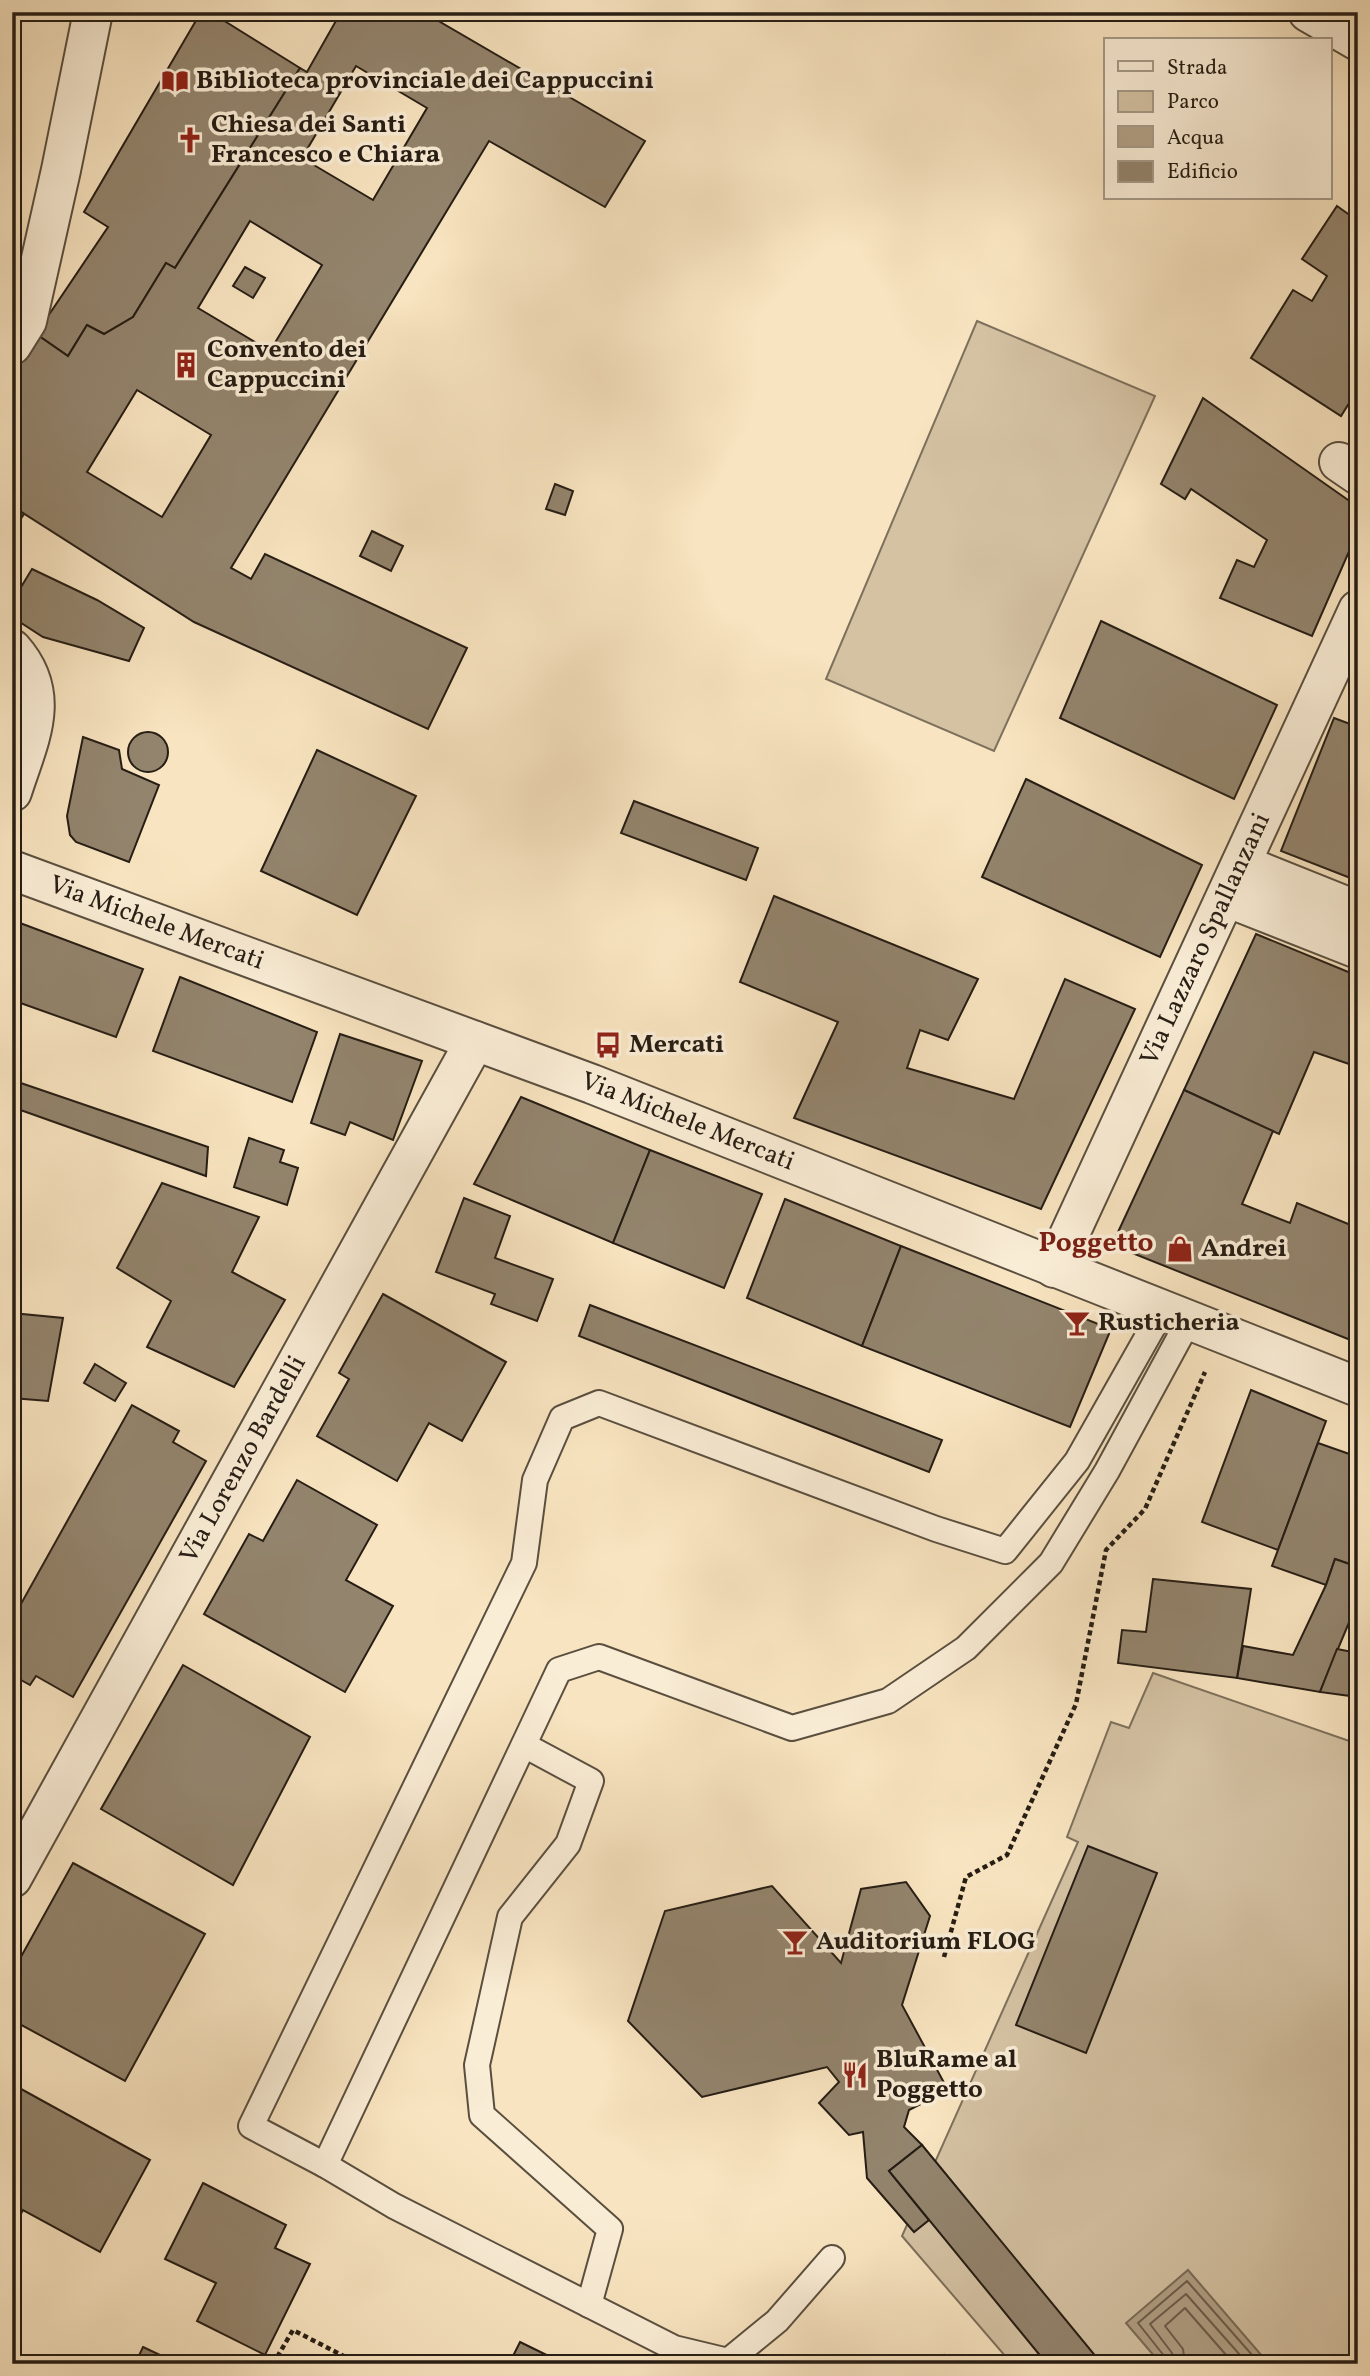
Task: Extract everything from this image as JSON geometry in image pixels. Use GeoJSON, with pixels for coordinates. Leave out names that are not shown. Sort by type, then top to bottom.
{"type":"FeatureCollection","features":[{"type":"Feature","properties":{"kind":"street"},"geometry":{"type":"LineString","coordinates":[[12,345],[27,321],[93,12]]}},
{"type":"Feature","properties":{"kind":"street"},"geometry":{"type":"LineString","coordinates":[[1308,12],[1358,41]]}},
{"type":"Feature","properties":{"kind":"street","name":"Via Lazzaro Spallanzani"},"geometry":{"type":"LineString","coordinates":[[1054,1268],[1358,610]]}},
{"type":"Feature","properties":{"kind":"street"},"geometry":{"type":"LineString","coordinates":[[12,649],[31,678],[35,702],[34,726],[29,747],[12,792]]}},
{"type":"Feature","properties":{"kind":"street","name":"Via Michele Mercati"},"geometry":{"type":"LineString","coordinates":[[12,870],[592,1084],[1358,1387]]}},
{"type":"Feature","properties":{"kind":"street"},"geometry":{"type":"LineString","coordinates":[[1233,880],[1358,911]]}},
{"type":"Feature","properties":{"kind":"street"},"geometry":{"type":"LineString","coordinates":[[1233,880],[1358,949]]}},
{"type":"Feature","properties":{"kind":"street","name":"Via Lorenzo Bardelli"},"geometry":{"type":"LineString","coordinates":[[12,1878],[475,1041]]}},
{"type":"Feature","properties":{"kind":"lane"},"geometry":{"type":"LineString","coordinates":[[325,2165],[559,1670],[599,1657],[792,1728],[888,1701],[966,1648],[1051,1563],[1107,1471],[1175,1316]]}},
{"type":"Feature","properties":{"kind":"lane"},"geometry":{"type":"LineString","coordinates":[[832,2258],[777,2321],[728,2361],[674,2348],[394,2206],[251,2126],[524,1563],[535,1479],[562,1418],[599,1404],[936,1529],[1005,1551],[1077,1461],[1175,1316]]}},
{"type":"Feature","properties":{"kind":"lane"},"geometry":{"type":"LineString","coordinates":[[524,1745],[591,1781],[568,1844],[510,1917],[477,2065],[482,2115],[610,2229],[589,2305]]}},
{"type":"Feature","properties":{"kind":"path"},"geometry":{"type":"LineString","coordinates":[[944,1957],[966,1877],[1007,1855],[1076,1704],[1106,1550],[1144,1509],[1208,1365]]}},
{"type":"Feature","properties":{"kind":"path"},"geometry":{"type":"LineString","coordinates":[[273,2364],[293,2330],[359,2364]]}},
{"type":"Feature","properties":{"kind":"green space"},"geometry":{"type":"Polygon","coordinates":[[[977,321],[1155,396],[994,751],[826,679],[977,321]]]}},
{"type":"Feature","properties":{"kind":"green space"},"geometry":{"type":"Polygon","coordinates":[[[1153,1673],[1358,1744],[1358,2364],[1012,2364],[902,2236],[1078,1842],[1067,1837],[1111,1722],[1129,1728],[1153,1673]]]}},
{"type":"Feature","properties":{"kind":"water"},"geometry":{"type":"Polygon","coordinates":[[[1188,2270],[1269,2364],[1161,2364],[1126,2323],[1188,2270]]]}},
{"type":"Feature","properties":{"kind":"building","name":"Chiesa dei Santi Francesco e Chiara"},"geometry":{"type":"Polygon","coordinates":[[[201,12],[210,12],[300,68],[175,268],[166,263],[133,317],[104,334],[87,325],[68,356],[36,334],[108,227],[84,212],[201,12]]]}},
{"type":"Feature","properties":{"kind":"building","name":"Convento dei Cappuccini"},"geometry":{"type":"Polygon","coordinates":[[[341,12],[423,12],[645,141],[605,207],[489,141],[231,568],[251,579],[265,554],[467,648],[428,729],[194,622],[12,506],[12,373],[36,334],[68,356],[87,325],[104,334],[133,317],[166,263],[175,268],[300,68],[307,72],[341,12]],[[356,66],[302,158],[373,200],[427,108],[356,66]],[[250,221],[198,308],[270,351],[322,265],[250,221]],[[137,390],[87,472],[162,517],[211,435],[137,390]]]}},
{"type":"Feature","properties":{"kind":"building"},"geometry":{"type":"Polygon","coordinates":[[[1337,206],[1358,221],[1358,389],[1341,416],[1251,358],[1293,290],[1312,301],[1327,276],[1302,259],[1337,206]]]}},
{"type":"Feature","properties":{"kind":"building"},"geometry":{"type":"Polygon","coordinates":[[[245,267],[265,278],[253,298],[233,286],[245,267]]]}},
{"type":"Feature","properties":{"kind":"building"},"geometry":{"type":"Polygon","coordinates":[[[1203,398],[1358,507],[1358,531],[1312,636],[1220,598],[1237,560],[1254,567],[1267,540],[1191,489],[1185,499],[1161,484],[1203,398]]]}},
{"type":"Feature","properties":{"kind":"building"},"geometry":{"type":"Polygon","coordinates":[[[555,484],[573,491],[565,515],[546,509],[555,484]]]}},
{"type":"Feature","properties":{"kind":"building"},"geometry":{"type":"Polygon","coordinates":[[[12,506],[24,514],[12,532],[12,506]]]}},
{"type":"Feature","properties":{"kind":"building"},"geometry":{"type":"Polygon","coordinates":[[[372,531],[403,546],[391,571],[360,556],[372,531]]]}},
{"type":"Feature","properties":{"kind":"building"},"geometry":{"type":"Polygon","coordinates":[[[32,569],[97,600],[144,628],[129,661],[43,637],[12,617],[12,602],[32,569]]]}},
{"type":"Feature","properties":{"kind":"building"},"geometry":{"type":"Polygon","coordinates":[[[1101,621],[1277,705],[1234,799],[1060,718],[1101,621]]]}},
{"type":"Feature","properties":{"kind":"building"},"geometry":{"type":"Polygon","coordinates":[[[1334,718],[1358,727],[1358,881],[1281,851],[1334,718]]]}},
{"type":"Feature","properties":{"kind":"building"},"geometry":{"type":"Polygon","coordinates":[[[148,732],[156,733],[162,738],[167,744],[167,760],[162,766],[156,771],[148,772],[140,771],[134,766],[129,760],[128,752],[129,744],[134,738],[140,733],[148,732]]]}},
{"type":"Feature","properties":{"kind":"building"},"geometry":{"type":"Polygon","coordinates":[[[83,737],[119,750],[122,769],[159,785],[129,862],[76,842],[70,835],[67,816],[83,737]]]}},
{"type":"Feature","properties":{"kind":"building"},"geometry":{"type":"Polygon","coordinates":[[[317,750],[416,796],[357,915],[261,871],[317,750]]]}},
{"type":"Feature","properties":{"kind":"building"},"geometry":{"type":"Polygon","coordinates":[[[1026,779],[1202,865],[1160,957],[982,877],[1026,779]]]}},
{"type":"Feature","properties":{"kind":"building"},"geometry":{"type":"Polygon","coordinates":[[[634,801],[758,848],[746,880],[621,833],[634,801]]]}},
{"type":"Feature","properties":{"kind":"building"},"geometry":{"type":"Polygon","coordinates":[[[774,896],[978,979],[948,1040],[920,1030],[907,1068],[1014,1099],[1065,979],[1135,1009],[1041,1209],[794,1118],[838,1022],[740,982],[774,896]]]}},
{"type":"Feature","properties":{"kind":"building"},"geometry":{"type":"Polygon","coordinates":[[[12,920],[143,969],[116,1037],[12,1000],[12,920]]]}},
{"type":"Feature","properties":{"kind":"building"},"geometry":{"type":"Polygon","coordinates":[[[1256,934],[1358,976],[1358,1067],[1314,1052],[1279,1134],[1184,1090],[1256,934]]]}},
{"type":"Feature","properties":{"kind":"building"},"geometry":{"type":"Polygon","coordinates":[[[180,977],[317,1032],[292,1102],[153,1051],[180,977]]]}},
{"type":"Feature","properties":{"kind":"building"},"geometry":{"type":"Polygon","coordinates":[[[340,1034],[422,1061],[393,1140],[350,1122],[345,1135],[311,1123],[340,1034]]]}},
{"type":"Feature","properties":{"kind":"building"},"geometry":{"type":"Polygon","coordinates":[[[12,1080],[208,1147],[206,1176],[12,1107],[12,1080]]]}},
{"type":"Feature","properties":{"kind":"building"},"geometry":{"type":"Polygon","coordinates":[[[1184,1090],[1273,1131],[1242,1204],[1290,1223],[1297,1203],[1358,1228],[1358,1343],[1112,1245],[1184,1090]]]}},
{"type":"Feature","properties":{"kind":"building"},"geometry":{"type":"Polygon","coordinates":[[[521,1097],[650,1150],[613,1243],[474,1184],[521,1097]]]}},
{"type":"Feature","properties":{"kind":"building"},"geometry":{"type":"Polygon","coordinates":[[[249,1138],[284,1150],[280,1162],[298,1168],[287,1205],[234,1187],[249,1138]]]}},
{"type":"Feature","properties":{"kind":"building"},"geometry":{"type":"Polygon","coordinates":[[[650,1150],[762,1194],[724,1288],[613,1243],[650,1150]]]}},
{"type":"Feature","properties":{"kind":"building"},"geometry":{"type":"Polygon","coordinates":[[[162,1183],[259,1217],[232,1272],[285,1300],[234,1387],[147,1347],[171,1301],[117,1268],[162,1183]]]}},
{"type":"Feature","properties":{"kind":"building"},"geometry":{"type":"Polygon","coordinates":[[[464,1198],[510,1216],[495,1258],[553,1279],[537,1321],[491,1304],[495,1294],[436,1272],[464,1198]]]}},
{"type":"Feature","properties":{"kind":"building"},"geometry":{"type":"Polygon","coordinates":[[[785,1199],[901,1246],[862,1346],[747,1298],[785,1199]]]}},
{"type":"Feature","properties":{"kind":"building"},"geometry":{"type":"Polygon","coordinates":[[[901,1246],[1111,1329],[1070,1427],[862,1346],[901,1246]]]}},
{"type":"Feature","properties":{"kind":"building"},"geometry":{"type":"Polygon","coordinates":[[[383,1294],[506,1362],[462,1441],[429,1423],[397,1481],[317,1436],[349,1379],[339,1373],[383,1294]]]}},
{"type":"Feature","properties":{"kind":"building"},"geometry":{"type":"Polygon","coordinates":[[[590,1305],[942,1440],[929,1472],[579,1336],[590,1305]]]}},
{"type":"Feature","properties":{"kind":"building"},"geometry":{"type":"Polygon","coordinates":[[[12,1313],[63,1318],[48,1401],[12,1398],[12,1313]]]}},
{"type":"Feature","properties":{"kind":"building"},"geometry":{"type":"Polygon","coordinates":[[[95,1364],[126,1383],[115,1401],[84,1383],[95,1364]]]}},
{"type":"Feature","properties":{"kind":"building"},"geometry":{"type":"Polygon","coordinates":[[[1251,1390],[1326,1421],[1278,1550],[1202,1522],[1251,1390]]]}},
{"type":"Feature","properties":{"kind":"building"},"geometry":{"type":"Polygon","coordinates":[[[132,1405],[179,1431],[173,1442],[206,1461],[73,1697],[36,1676],[30,1685],[12,1675],[12,1620],[132,1405]]]}},
{"type":"Feature","properties":{"kind":"building"},"geometry":{"type":"Polygon","coordinates":[[[1318,1443],[1358,1457],[1358,1567],[1335,1559],[1326,1585],[1272,1566],[1318,1443]]]}},
{"type":"Feature","properties":{"kind":"building"},"geometry":{"type":"Polygon","coordinates":[[[297,1480],[377,1525],[346,1580],[393,1606],[345,1692],[204,1614],[249,1534],[263,1541],[297,1480]]]}},
{"type":"Feature","properties":{"kind":"building"},"geometry":{"type":"Polygon","coordinates":[[[1335,1559],[1358,1567],[1358,1601],[1320,1692],[1237,1678],[1243,1646],[1293,1655],[1326,1585],[1335,1559]]]}},
{"type":"Feature","properties":{"kind":"building"},"geometry":{"type":"Polygon","coordinates":[[[1153,1579],[1251,1589],[1237,1678],[1118,1663],[1122,1630],[1146,1632],[1153,1579]]]}},
{"type":"Feature","properties":{"kind":"building"},"geometry":{"type":"Polygon","coordinates":[[[1337,1649],[1358,1653],[1358,1697],[1320,1692],[1337,1649]]]}},
{"type":"Feature","properties":{"kind":"building"},"geometry":{"type":"Polygon","coordinates":[[[183,1665],[310,1737],[233,1885],[101,1809],[183,1665]]]}},
{"type":"Feature","properties":{"kind":"building"},"geometry":{"type":"Polygon","coordinates":[[[1088,1846],[1157,1873],[1086,2053],[1016,2025],[1088,1846]]]}},
{"type":"Feature","properties":{"kind":"building"},"geometry":{"type":"Polygon","coordinates":[[[73,1863],[205,1934],[125,2081],[12,2020],[12,1973],[73,1863]]]}},
{"type":"Feature","properties":{"kind":"building"},"geometry":{"type":"Polygon","coordinates":[[[906,1882],[930,1916],[902,2005],[948,2090],[909,2110],[904,2127],[922,2145],[889,2171],[929,2220],[914,2232],[867,2178],[863,2132],[849,2135],[819,2103],[839,2082],[827,2067],[702,2097],[628,2021],[665,1911],[772,1886],[841,1963],[861,1889],[906,1882]]]}},
{"type":"Feature","properties":{"kind":"building"},"geometry":{"type":"Polygon","coordinates":[[[12,2084],[150,2160],[100,2252],[23,2210],[12,2230],[12,2084]]]}},
{"type":"Feature","properties":{"kind":"building"},"geometry":{"type":"Polygon","coordinates":[[[922,2145],[1102,2364],[1047,2364],[889,2171],[922,2145]]]}},
{"type":"Feature","properties":{"kind":"building"},"geometry":{"type":"Polygon","coordinates":[[[203,2183],[286,2225],[275,2248],[310,2264],[265,2355],[197,2321],[216,2283],[165,2259],[203,2183]]]}},
{"type":"Feature","properties":{"kind":"building"},"geometry":{"type":"Polygon","coordinates":[[[520,2342],[565,2364],[509,2364],[520,2342]]]}},
{"type":"Feature","properties":{"kind":"building"},"geometry":{"type":"Polygon","coordinates":[[[143,2347],[179,2364],[135,2364],[143,2347]]]}},
{"type":"Feature","properties":{"kind":"building"},"geometry":{"type":"Polygon","coordinates":[[[944,2355],[951,2364],[934,2364],[944,2355]]]}},
{"type":"Feature","properties":{"kind":"place","name":"Biblioteca provinciale dei Cappuccini"},"geometry":{"type":"Point","coordinates":[175,81]}},
{"type":"Feature","properties":{"kind":"place","name":"Chiesa dei Santi Francesco e Chiara"},"geometry":{"type":"Point","coordinates":[190,140]}},
{"type":"Feature","properties":{"kind":"place","name":"Convento dei Cappuccini"},"geometry":{"type":"Point","coordinates":[186,365]}},
{"type":"Feature","properties":{"kind":"place","name":"Mercati"},"geometry":{"type":"Point","coordinates":[608,1045]}},
{"type":"Feature","properties":{"kind":"place","name":"Andrei"},"geometry":{"type":"Point","coordinates":[1180,1249]}},
{"type":"Feature","properties":{"kind":"place","name":"Rusticheria"},"geometry":{"type":"Point","coordinates":[1077,1323]}},
{"type":"Feature","properties":{"kind":"place","name":"Auditorium FLOG"},"geometry":{"type":"Point","coordinates":[795,1942]}},
{"type":"Feature","properties":{"kind":"place","name":"BluRame al Poggetto"},"geometry":{"type":"Point","coordinates":[855,2075]}},
{"type":"Feature","properties":{"kind":"district","name":"Poggetto"},"geometry":{"type":"Point","coordinates":[1096,1243]}}]}
